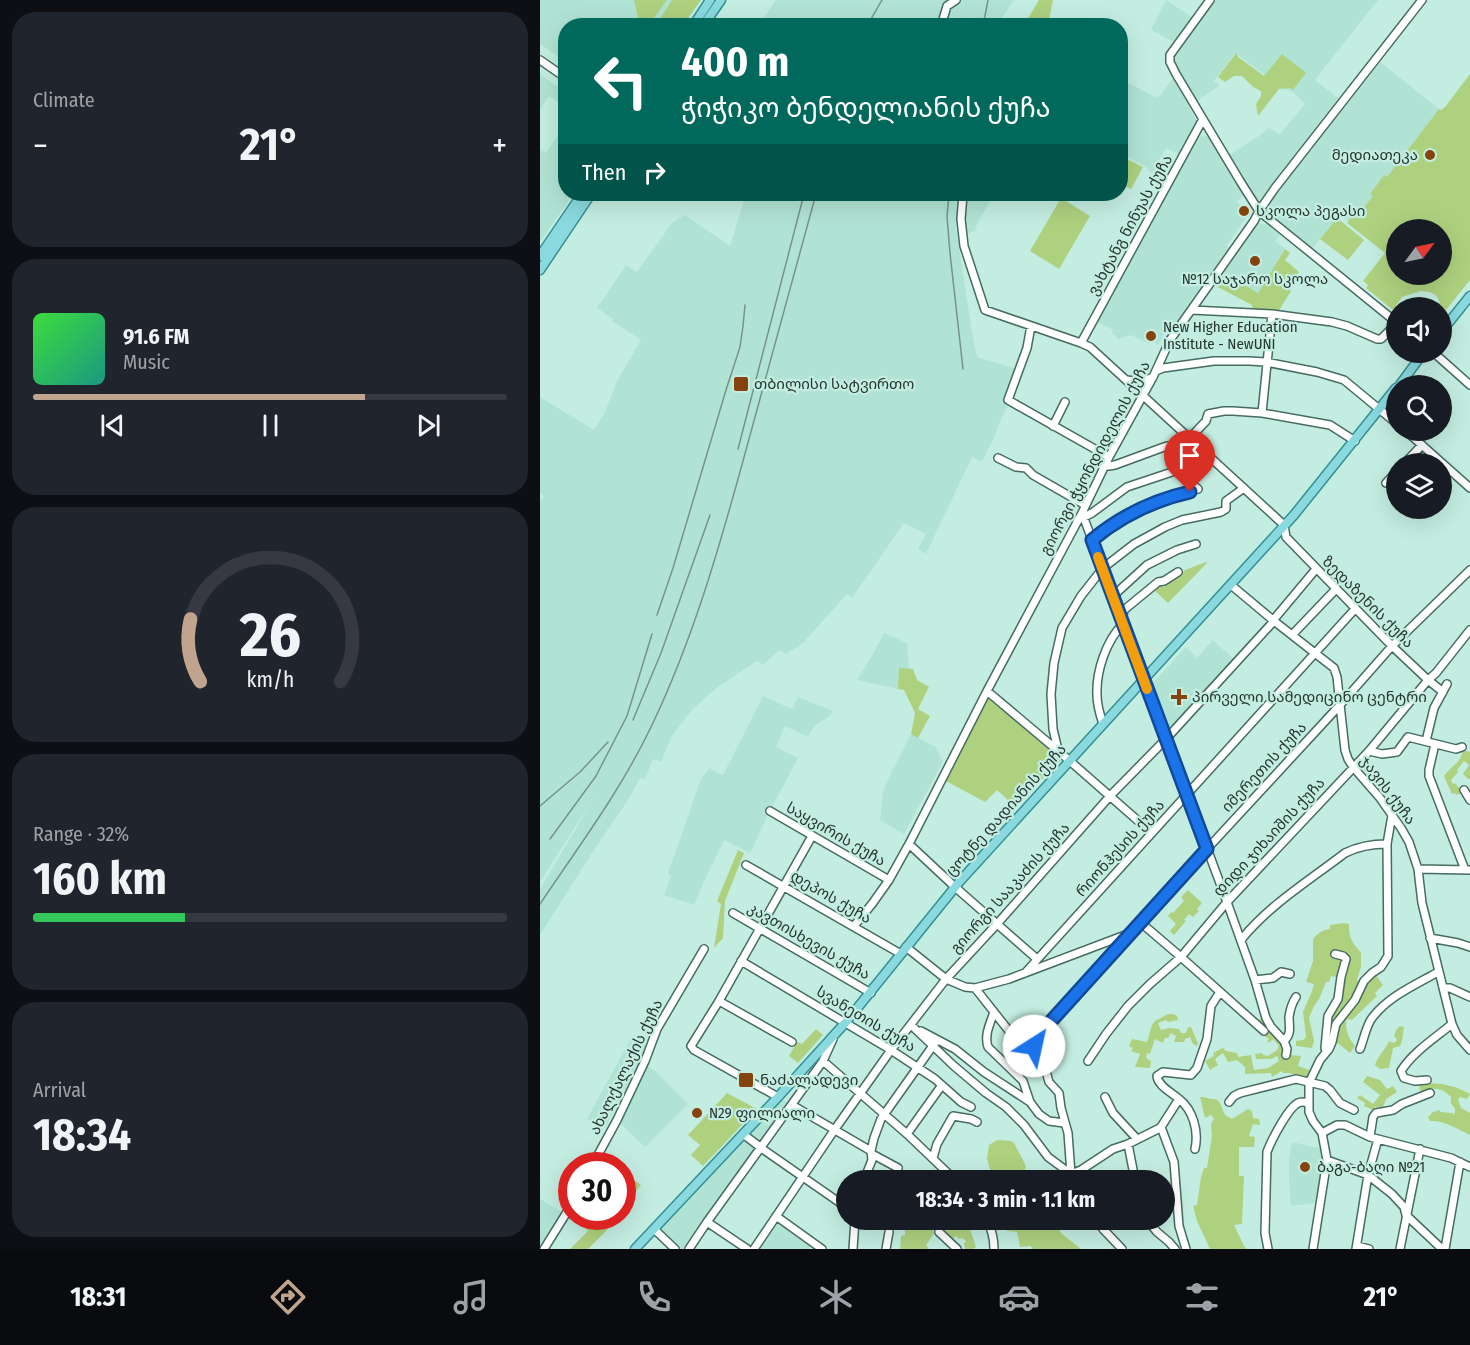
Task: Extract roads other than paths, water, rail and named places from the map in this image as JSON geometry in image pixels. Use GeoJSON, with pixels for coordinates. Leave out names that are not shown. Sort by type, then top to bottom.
{"type":"FeatureCollection","features":[{"type":"Feature","properties":{"kind":"main road"},"geometry":{"type":"LineString","coordinates":[[698,18],[710,0]]}},
{"type":"Feature","properties":{"kind":"main road"},"geometry":{"type":"LineString","coordinates":[[709,18],[721,0]]}},
{"type":"Feature","properties":{"kind":"main road"},"geometry":{"type":"LineString","coordinates":[[540,256],[577,201]]}},
{"type":"Feature","properties":{"kind":"main road"},"geometry":{"type":"LineString","coordinates":[[540,270],[586,201]]}},
{"type":"Feature","properties":{"kind":"main road"},"geometry":{"type":"LineString","coordinates":[[1452,318],[1470,296]]}},
{"type":"Feature","properties":{"kind":"main road","name":"ცოტნე დადიანის ქუჩა"},"geometry":{"type":"LineString","coordinates":[[635,1249],[846,1022],[955,887],[1231,585],[1386,402]]}},
{"type":"Feature","properties":{"kind":"street"},"geometry":{"type":"LineString","coordinates":[[943,18],[947,6],[956,0]]}},
{"type":"Feature","properties":{"kind":"street"},"geometry":{"type":"LineString","coordinates":[[1210,0],[1170,55],[1170,62],[1259,211],[1386,315]]}},
{"type":"Feature","properties":{"kind":"street","name":"გიორგი ჭყონდიდელის ქუჩა"},"geometry":{"type":"LineString","coordinates":[[854,926],[889,880],[909,844],[987,691],[1084,512],[1107,461],[1170,340],[1259,211],[1422,0]]}},
{"type":"Feature","properties":{"kind":"street"},"geometry":{"type":"LineString","coordinates":[[540,60],[558,72]]}},
{"type":"Feature","properties":{"kind":"street","name":"ვახტანგ ნინუას ქუჩა"},"geometry":{"type":"LineString","coordinates":[[1081,343],[1203,119]]}},
{"type":"Feature","properties":{"kind":"street","name":"ზედაზენის ქუჩა"},"geometry":{"type":"LineString","coordinates":[[962,201],[961,219],[964,246],[985,310],[1090,347],[1284,525],[1286,537],[1316,569],[1392,646],[1443,692]]}},
{"type":"Feature","properties":{"kind":"street"},"geometry":{"type":"LineString","coordinates":[[1192,310],[1272,314],[1339,323],[1377,339],[1381,339],[1386,334]]}},
{"type":"Feature","properties":{"kind":"street"},"geometry":{"type":"LineString","coordinates":[[1262,413],[1272,314]]}},
{"type":"Feature","properties":{"kind":"street"},"geometry":{"type":"LineString","coordinates":[[1031,326],[1027,348],[1008,400],[1011,403],[1053,426],[1107,461],[1109,466],[1167,446],[1170,449]]}},
{"type":"Feature","properties":{"kind":"street"},"geometry":{"type":"LineString","coordinates":[[1127,380],[1141,382],[1163,368],[1214,361],[1266,362],[1344,380],[1386,414]]}},
{"type":"Feature","properties":{"kind":"street"},"geometry":{"type":"LineString","coordinates":[[1445,363],[1470,385]]}},
{"type":"Feature","properties":{"kind":"street"},"geometry":{"type":"LineString","coordinates":[[1053,426],[1065,402]]}},
{"type":"Feature","properties":{"kind":"street"},"geometry":{"type":"LineString","coordinates":[[1190,438],[1206,421],[1209,414],[1233,411],[1262,413],[1330,425],[1354,441]]}},
{"type":"Feature","properties":{"kind":"street"},"geometry":{"type":"LineString","coordinates":[[1417,441],[1470,488]]}},
{"type":"Feature","properties":{"kind":"street"},"geometry":{"type":"LineString","coordinates":[[1414,453],[1422,445]]}},
{"type":"Feature","properties":{"kind":"street"},"geometry":{"type":"LineString","coordinates":[[998,458],[1016,467],[1026,468],[1084,512],[1102,568],[1256,980],[1266,1018],[1284,1041],[1287,1048],[1286,1055]]}},
{"type":"Feature","properties":{"kind":"street"},"geometry":{"type":"LineString","coordinates":[[1084,512],[1127,488],[1184,468]]}},
{"type":"Feature","properties":{"kind":"street"},"geometry":{"type":"LineString","coordinates":[[1092,540],[1116,522],[1149,505],[1198,489],[1186,479]]}},
{"type":"Feature","properties":{"kind":"street"},"geometry":{"type":"LineString","coordinates":[[1058,750],[1053,729],[1051,694],[1054,663],[1062,628],[1081,596],[1102,568],[1134,544],[1182,520],[1224,511],[1226,501],[1244,488]]}},
{"type":"Feature","properties":{"kind":"street"},"geometry":{"type":"LineString","coordinates":[[1113,596],[1147,565],[1196,543]]}},
{"type":"Feature","properties":{"kind":"street","name":"გიორგი სააკაძის ქუჩა"},"geometry":{"type":"LineString","coordinates":[[754,1249],[891,1050],[946,979],[1110,796],[1166,740],[1274,621],[1316,569]]}},
{"type":"Feature","properties":{"kind":"street","name":"იმერეთის ქუჩა"},"geometry":{"type":"LineString","coordinates":[[1031,1041],[1392,646],[1470,570]]}},
{"type":"Feature","properties":{"kind":"street"},"geometry":{"type":"LineString","coordinates":[[1103,724],[1097,695],[1106,646],[1115,631],[1123,624],[1124,610],[1158,582],[1178,572]]}},
{"type":"Feature","properties":{"kind":"street","name":"ჯავის ქუჩა"},"geometry":{"type":"LineString","coordinates":[[1231,585],[1334,668],[1348,759],[1380,798],[1409,842],[1418,869],[1422,903],[1452,1024],[1457,1035],[1470,1050]]}},
{"type":"Feature","properties":{"kind":"street"},"geometry":{"type":"LineString","coordinates":[[1292,635],[1336,589]]}},
{"type":"Feature","properties":{"kind":"street","name":"რიონჰესის ქუჩა"},"geometry":{"type":"LineString","coordinates":[[1025,973],[1356,609]]}},
{"type":"Feature","properties":{"kind":"street","name":"დიდი ჯიხაიშის ქუჩა"},"geometry":{"type":"LineString","coordinates":[[1088,1061],[1128,1006],[1182,957],[1227,902],[1369,751],[1470,630]]}},
{"type":"Feature","properties":{"kind":"street"},"geometry":{"type":"LineString","coordinates":[[1426,741],[1434,708],[1447,684]]}},
{"type":"Feature","properties":{"kind":"street"},"geometry":{"type":"LineString","coordinates":[[987,691],[1152,833]]}},
{"type":"Feature","properties":{"kind":"street"},"geometry":{"type":"LineString","coordinates":[[1369,751],[1382,754],[1397,752],[1408,736],[1435,744],[1461,747]]}},
{"type":"Feature","properties":{"kind":"street"},"geometry":{"type":"LineString","coordinates":[[1418,869],[1468,870],[1429,776],[1435,744]]}},
{"type":"Feature","properties":{"kind":"street"},"geometry":{"type":"LineString","coordinates":[[1464,790],[1470,800]]}},
{"type":"Feature","properties":{"kind":"street","name":"საყვირის ქუჩა"},"geometry":{"type":"LineString","coordinates":[[770,811],[889,880]]}},
{"type":"Feature","properties":{"kind":"street"},"geometry":{"type":"LineString","coordinates":[[1312,1249],[1327,1160],[1322,1133],[1309,1112],[1309,1083],[1332,1041],[1336,1024],[1355,1000],[1364,981],[1381,967],[1388,956],[1387,844],[1392,815]]}},
{"type":"Feature","properties":{"kind":"street"},"geometry":{"type":"LineString","coordinates":[[778,1097],[694,1050],[691,1046],[812,836]]}},
{"type":"Feature","properties":{"kind":"street"},"geometry":{"type":"LineString","coordinates":[[909,844],[1037,959]]}},
{"type":"Feature","properties":{"kind":"street"},"geometry":{"type":"LineString","coordinates":[[1241,940],[1270,909],[1345,853],[1370,844],[1387,844]]}},
{"type":"Feature","properties":{"kind":"street","name":"დეპოს ქუჩა"},"geometry":{"type":"LineString","coordinates":[[746,865],[854,926],[904,951],[946,979]]}},
{"type":"Feature","properties":{"kind":"street","name":"კავთისხევის ქუჩა"},"geometry":{"type":"LineString","coordinates":[[733,913],[871,993]]}},
{"type":"Feature","properties":{"kind":"street"},"geometry":{"type":"LineString","coordinates":[[1140,922],[1264,1031]]}},
{"type":"Feature","properties":{"kind":"street"},"geometry":{"type":"LineString","coordinates":[[946,979],[965,987],[975,988],[1009,979],[1131,933]]}},
{"type":"Feature","properties":{"kind":"street"},"geometry":{"type":"LineString","coordinates":[[1430,938],[1461,943],[1470,947]]}},
{"type":"Feature","properties":{"kind":"street","name":"ახალქალაქის ქუჩა"},"geometry":{"type":"LineString","coordinates":[[600,1152],[645,1061],[657,1029],[704,949]]}},
{"type":"Feature","properties":{"kind":"street"},"geometry":{"type":"LineString","coordinates":[[1326,1052],[1328,1016],[1338,999],[1346,962],[1343,956],[1335,954]]}},
{"type":"Feature","properties":{"kind":"street","name":"სვანეთის ქუჩა"},"geometry":{"type":"LineString","coordinates":[[741,961],[891,1050],[971,1107]]}},
{"type":"Feature","properties":{"kind":"street"},"geometry":{"type":"LineString","coordinates":[[1256,980],[1270,978],[1281,972],[1290,974]]}},
{"type":"Feature","properties":{"kind":"street"},"geometry":{"type":"LineString","coordinates":[[1360,1049],[1372,1018],[1388,1002],[1438,972]]}},
{"type":"Feature","properties":{"kind":"street"},"geometry":{"type":"LineString","coordinates":[[975,988],[1018,1040],[1031,1041],[1035,1053],[1045,1068],[1049,1082],[1059,1093],[1060,1108],[1068,1133],[1072,1170]]}},
{"type":"Feature","properties":{"kind":"street"},"geometry":{"type":"LineString","coordinates":[[1444,988],[1470,996]]}},
{"type":"Feature","properties":{"kind":"street"},"geometry":{"type":"LineString","coordinates":[[1196,1149],[1197,1138],[1192,1116],[1186,1104],[1160,1084],[1157,1076],[1163,1072],[1191,1075],[1197,1068],[1206,1041],[1211,1006],[1220,992]]}},
{"type":"Feature","properties":{"kind":"street"},"geometry":{"type":"LineString","coordinates":[[1284,1041],[1290,1034],[1289,1015],[1296,997]]}},
{"type":"Feature","properties":{"kind":"street"},"geometry":{"type":"LineString","coordinates":[[719,1001],[792,1042]]}},
{"type":"Feature","properties":{"kind":"street"},"geometry":{"type":"LineString","coordinates":[[994,1012],[987,1031],[988,1047],[1023,1081],[1030,1102]]}},
{"type":"Feature","properties":{"kind":"street"},"geometry":{"type":"LineString","coordinates":[[1427,1080],[1410,1080],[1404,1077],[1401,1071],[1452,1024]]}},
{"type":"Feature","properties":{"kind":"street"},"geometry":{"type":"LineString","coordinates":[[911,1025],[935,1044],[986,1093],[1006,1107],[1024,1125],[1048,1157],[1064,1170]]}},
{"type":"Feature","properties":{"kind":"street"},"geometry":{"type":"LineString","coordinates":[[689,1249],[823,1061],[835,1034]]}},
{"type":"Feature","properties":{"kind":"street"},"geometry":{"type":"LineString","coordinates":[[935,1044],[955,1049],[984,1072],[1030,1102],[1043,1118],[1064,1123]]}},
{"type":"Feature","properties":{"kind":"street"},"geometry":{"type":"LineString","coordinates":[[868,1170],[872,1160],[877,1127],[935,1044]]}},
{"type":"Feature","properties":{"kind":"street"},"geometry":{"type":"LineString","coordinates":[[823,1061],[946,1170]]}},
{"type":"Feature","properties":{"kind":"street"},"geometry":{"type":"LineString","coordinates":[[1229,1102],[1240,1093],[1296,1079],[1325,1086],[1340,1103],[1354,1110]]}},
{"type":"Feature","properties":{"kind":"street"},"geometry":{"type":"LineString","coordinates":[[907,1134],[942,1085]]}},
{"type":"Feature","properties":{"kind":"street"},"geometry":{"type":"LineString","coordinates":[[1370,1137],[1373,1117],[1376,1113],[1393,1110],[1430,1092]]}},
{"type":"Feature","properties":{"kind":"street"},"geometry":{"type":"LineString","coordinates":[[1105,1097],[1113,1113],[1137,1139]]}},
{"type":"Feature","properties":{"kind":"street"},"geometry":{"type":"LineString","coordinates":[[1081,1170],[1113,1149],[1161,1127],[1179,1099]]}},
{"type":"Feature","properties":{"kind":"street"},"geometry":{"type":"LineString","coordinates":[[1268,1249],[1264,1233],[1267,1152],[1271,1140],[1291,1109],[1297,1103],[1308,1103]]}},
{"type":"Feature","properties":{"kind":"street"},"geometry":{"type":"LineString","coordinates":[[792,1105],[898,1168]]}},
{"type":"Feature","properties":{"kind":"street"},"geometry":{"type":"LineString","coordinates":[[933,1158],[937,1144],[953,1116],[977,1122]]}},
{"type":"Feature","properties":{"kind":"street"},"geometry":{"type":"LineString","coordinates":[[1322,1133],[1341,1124],[1370,1137],[1451,1158],[1470,1167]]}},
{"type":"Feature","properties":{"kind":"street"},"geometry":{"type":"LineString","coordinates":[[1161,1127],[1174,1162],[1179,1226],[1186,1249]]}},
{"type":"Feature","properties":{"kind":"street"},"geometry":{"type":"LineString","coordinates":[[743,1134],[836,1200]]}},
{"type":"Feature","properties":{"kind":"street"},"geometry":{"type":"LineString","coordinates":[[1369,1249],[1357,1248],[1368,1175],[1378,1139]]}},
{"type":"Feature","properties":{"kind":"street"},"geometry":{"type":"LineString","coordinates":[[1128,1144],[1133,1170]]}},
{"type":"Feature","properties":{"kind":"street"},"geometry":{"type":"LineString","coordinates":[[1400,1249],[1420,1149]]}},
{"type":"Feature","properties":{"kind":"street"},"geometry":{"type":"LineString","coordinates":[[1327,1160],[1368,1175],[1392,1194],[1404,1207],[1406,1215],[1443,1249]]}},
{"type":"Feature","properties":{"kind":"street"},"geometry":{"type":"LineString","coordinates":[[1443,1249],[1460,1162]]}},
{"type":"Feature","properties":{"kind":"street"},"geometry":{"type":"LineString","coordinates":[[776,1216],[822,1249]]}},
{"type":"Feature","properties":{"kind":"street"},"geometry":{"type":"LineString","coordinates":[[707,1222],[747,1249]]}},
{"type":"Feature","properties":{"kind":"street"},"geometry":{"type":"LineString","coordinates":[[544,1249],[558,1226]]}},
{"type":"Feature","properties":{"kind":"street"},"geometry":{"type":"LineString","coordinates":[[654,1229],[675,1249]]}},
{"type":"Feature","properties":{"kind":"street"},"geometry":{"type":"LineString","coordinates":[[853,1249],[854,1230]]}},
{"type":"Feature","properties":{"kind":"street"},"geometry":{"type":"LineString","coordinates":[[991,1230],[994,1249]]}},
{"type":"Feature","properties":{"kind":"street"},"geometry":{"type":"LineString","coordinates":[[1104,1230],[1122,1249]]}},
{"type":"Feature","properties":{"kind":"street"},"geometry":{"type":"LineString","coordinates":[[1154,1230],[1175,1249]]}},
{"type":"Feature","properties":{"kind":"street"},"geometry":{"type":"LineString","coordinates":[[886,1249],[889,1232]]}},
{"type":"Feature","properties":{"kind":"street"},"geometry":{"type":"LineString","coordinates":[[939,1232],[957,1249]]}},
{"type":"Feature","properties":{"kind":"railway"},"geometry":{"type":"LineString","coordinates":[[872,18],[882,0]]}},
{"type":"Feature","properties":{"kind":"railway"},"geometry":{"type":"LineString","coordinates":[[985,18],[988,0]]}},
{"type":"Feature","properties":{"kind":"railway"},"geometry":{"type":"LineString","coordinates":[[738,449],[802,201]]}},
{"type":"Feature","properties":{"kind":"railway"},"geometry":{"type":"LineString","coordinates":[[540,904],[599,817],[639,750],[666,695],[692,629],[724,529],[814,201]]}},
{"type":"Feature","properties":{"kind":"railway"},"geometry":{"type":"LineString","coordinates":[[948,201],[947,217],[950,253],[963,369]]}},
{"type":"Feature","properties":{"kind":"railway"},"geometry":{"type":"LineString","coordinates":[[657,615],[740,347],[745,305]]}},
{"type":"Feature","properties":{"kind":"railway"},"geometry":{"type":"LineString","coordinates":[[633,720],[661,653],[710,515]]}},
{"type":"Feature","properties":{"kind":"railway"},"geometry":{"type":"LineString","coordinates":[[550,839],[596,776],[627,716],[652,634]]}},
{"type":"Feature","properties":{"kind":"railway"},"geometry":{"type":"LineString","coordinates":[[540,806],[580,772],[608,742]]}},
{"type":"Feature","properties":{"kind":"place","name":"მედიათეკა"},"geometry":{"type":"Point","coordinates":[1430,155]}},
{"type":"Feature","properties":{"kind":"place","name":"სკოლა პეგასი"},"geometry":{"type":"Point","coordinates":[1244,211]}},
{"type":"Feature","properties":{"kind":"place","name":"№12 საჯარო სკოლა"},"geometry":{"type":"Point","coordinates":[1255,261]}},
{"type":"Feature","properties":{"kind":"place","name":"New Higher Education Institute - NewUNI"},"geometry":{"type":"Point","coordinates":[1151,336]}},
{"type":"Feature","properties":{"kind":"place","name":"თბილისი სატვირთო"},"geometry":{"type":"Point","coordinates":[741,384]}},
{"type":"Feature","properties":{"kind":"place","name":"პირველი სამედიცინო ცენტრი"},"geometry":{"type":"Point","coordinates":[1179,697]}},
{"type":"Feature","properties":{"kind":"place","name":"ნაძალადევი"},"geometry":{"type":"Point","coordinates":[746,1080]}},
{"type":"Feature","properties":{"kind":"place","name":"N29 ფილიალი"},"geometry":{"type":"Point","coordinates":[697,1113]}},
{"type":"Feature","properties":{"kind":"place","name":"ბაგა-ბაღი №21"},"geometry":{"type":"Point","coordinates":[1305,1167]}}]}
